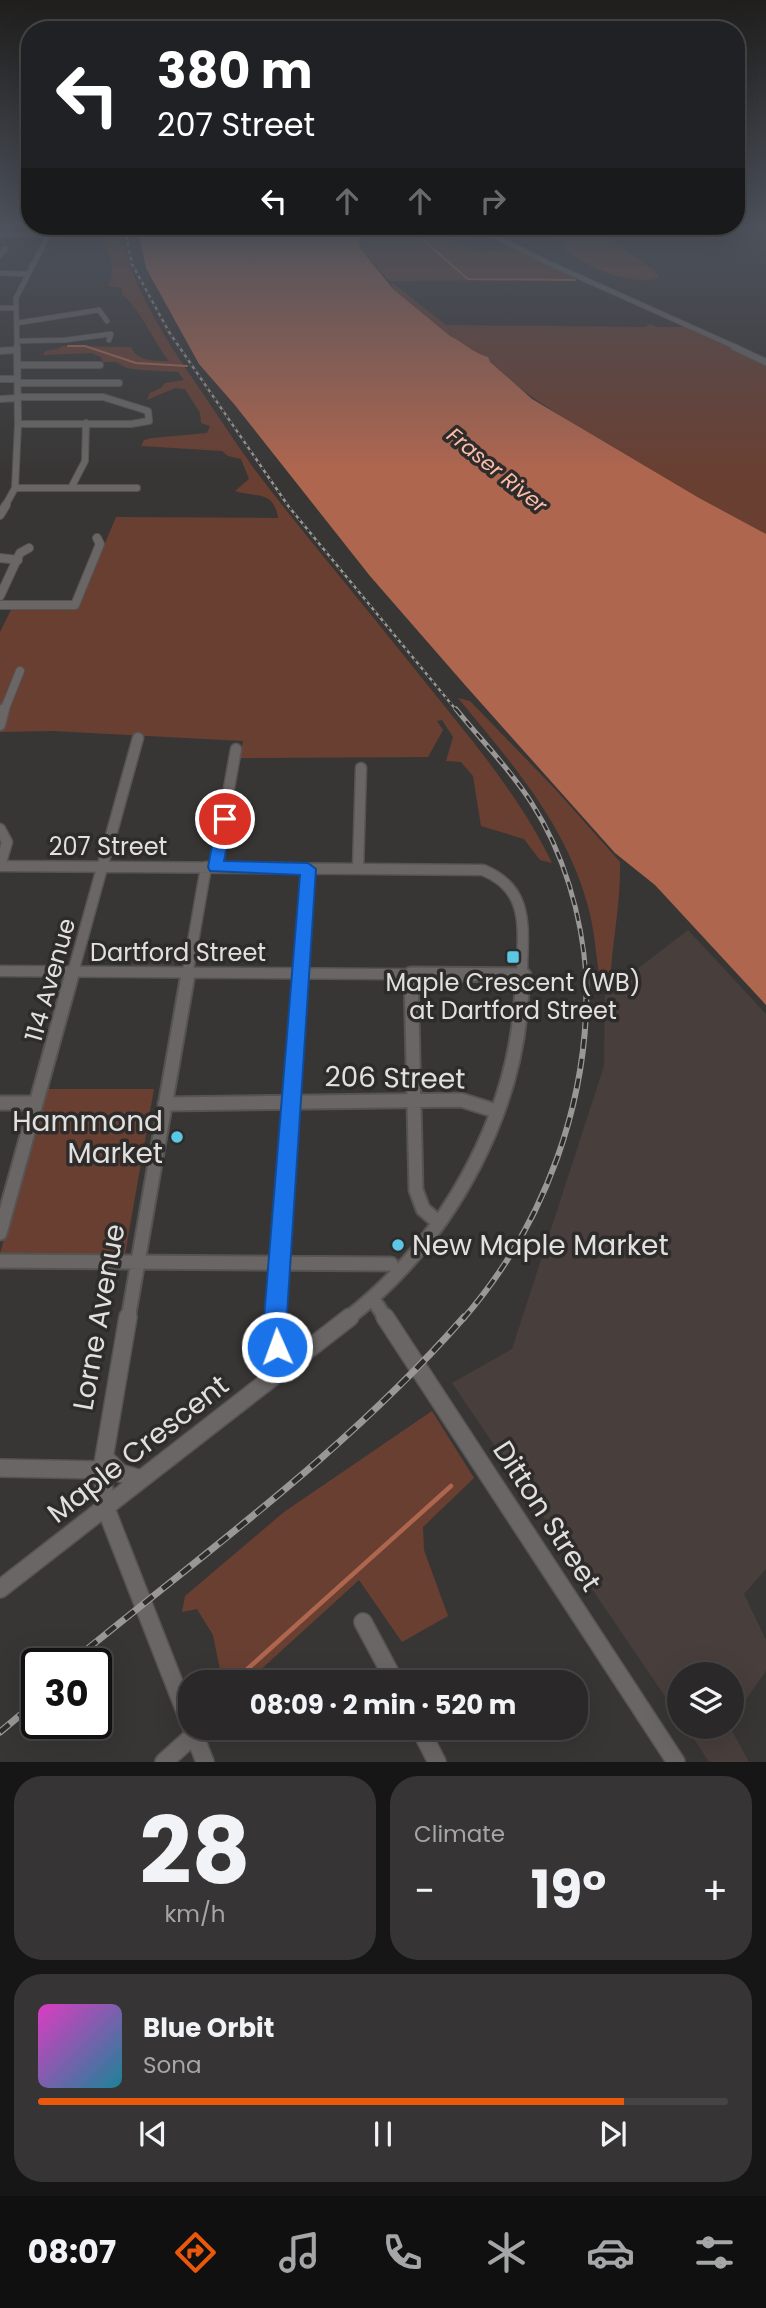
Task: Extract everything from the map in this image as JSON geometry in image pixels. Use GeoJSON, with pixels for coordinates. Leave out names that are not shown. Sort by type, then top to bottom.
{"type":"FeatureCollection","features":[{"type":"Feature","properties":{"kind":"street"},"geometry":{"type":"LineString","coordinates":[[0,514],[15,488],[18,424],[16,308]]}},
{"type":"Feature","properties":{"kind":"street"},"geometry":{"type":"LineString","coordinates":[[649,308],[766,362]]}},
{"type":"Feature","properties":{"kind":"street"},"geometry":{"type":"LineString","coordinates":[[17,323],[99,310],[107,321]]}},
{"type":"Feature","properties":{"kind":"street"},"geometry":{"type":"LineString","coordinates":[[17,341],[65,340],[111,334],[109,340]]}},
{"type":"Feature","properties":{"kind":"street"},"geometry":{"type":"LineString","coordinates":[[0,351],[16,350]]}},
{"type":"Feature","properties":{"kind":"street"},"geometry":{"type":"LineString","coordinates":[[17,365],[100,365]]}},
{"type":"Feature","properties":{"kind":"street"},"geometry":{"type":"LineString","coordinates":[[0,379],[119,383]]}},
{"type":"Feature","properties":{"kind":"street"},"geometry":{"type":"LineString","coordinates":[[0,399],[103,397],[119,404],[142,407],[148,411],[149,421],[18,424]]}},
{"type":"Feature","properties":{"kind":"street"},"geometry":{"type":"LineString","coordinates":[[71,488],[85,461],[86,423]]}},
{"type":"Feature","properties":{"kind":"street"},"geometry":{"type":"LineString","coordinates":[[15,488],[137,488]]}},
{"type":"Feature","properties":{"kind":"street"},"geometry":{"type":"LineString","coordinates":[[0,605],[75,605],[100,544],[97,538]]}},
{"type":"Feature","properties":{"kind":"street"},"geometry":{"type":"LineString","coordinates":[[0,596],[20,553],[29,548]]}},
{"type":"Feature","properties":{"kind":"street"},"geometry":{"type":"LineString","coordinates":[[0,558],[18,559]]}},
{"type":"Feature","properties":{"kind":"street"},"geometry":{"type":"LineString","coordinates":[[0,725],[7,698],[20,671]]}},
{"type":"Feature","properties":{"kind":"street","name":"114 Avenue"},"geometry":{"type":"LineString","coordinates":[[0,1233],[75,972],[138,738]]}},
{"type":"Feature","properties":{"kind":"street","name":"Lorne Avenue"},"geometry":{"type":"LineString","coordinates":[[178,1694],[106,1509],[103,1464],[188,973],[236,748]]}},
{"type":"Feature","properties":{"kind":"street"},"geometry":{"type":"LineString","coordinates":[[358,869],[361,768]]}},
{"type":"Feature","properties":{"kind":"street"},"geometry":{"type":"LineString","coordinates":[[0,829],[7,842],[0,866]]}},
{"type":"Feature","properties":{"kind":"street","name":"207 Street"},"geometry":{"type":"LineString","coordinates":[[0,866],[477,869],[496,874],[507,882]]}},
{"type":"Feature","properties":{"kind":"street"},"geometry":{"type":"LineString","coordinates":[[286,1367],[277,1347],[275,1330],[308,869]]}},
{"type":"Feature","properties":{"kind":"street","name":"Maple Crescent"},"geometry":{"type":"LineString","coordinates":[[0,1589],[373,1299],[408,1264],[439,1223],[482,1145],[496,1111],[516,1034],[524,975],[520,901],[507,882]]}},
{"type":"Feature","properties":{"kind":"street","name":"Dartford Street"},"geometry":{"type":"LineString","coordinates":[[0,971],[524,975]]}},
{"type":"Feature","properties":{"kind":"street"},"geometry":{"type":"LineString","coordinates":[[411,974],[416,1190],[423,1209],[439,1223]]}},
{"type":"Feature","properties":{"kind":"street","name":"206 Street"},"geometry":{"type":"LineString","coordinates":[[165,1104],[461,1100],[496,1111]]}},
{"type":"Feature","properties":{"kind":"street"},"geometry":{"type":"LineString","coordinates":[[0,1103],[36,1103]]}},
{"type":"Feature","properties":{"kind":"street"},"geometry":{"type":"LineString","coordinates":[[0,1261],[391,1264]]}},
{"type":"Feature","properties":{"kind":"street","name":"Ditton Street"},"geometry":{"type":"LineString","coordinates":[[373,1299],[676,1762]]}},
{"type":"Feature","properties":{"kind":"street"},"geometry":{"type":"LineString","coordinates":[[0,1468],[103,1464],[120,1473],[141,1479]]}},
{"type":"Feature","properties":{"kind":"street"},"geometry":{"type":"LineString","coordinates":[[363,1622],[389,1670]]}},
{"type":"Feature","properties":{"kind":"street"},"geometry":{"type":"LineString","coordinates":[[164,1762],[188,1740]]}},
{"type":"Feature","properties":{"kind":"street","name":"Lorne Avenue"},"geometry":{"type":"LineString","coordinates":[[196,1740],[205,1762]]}},
{"type":"Feature","properties":{"kind":"street"},"geometry":{"type":"LineString","coordinates":[[426,1740],[437,1762]]}},
{"type":"Feature","properties":{"kind":"shaded area"},"geometry":{"type":"Polygon","coordinates":[[[149,308],[171,346],[247,459],[492,766],[539,837],[552,863],[540,860],[524,839],[481,826],[473,776],[461,762],[446,761],[453,737],[442,720],[437,721],[443,730],[428,757],[240,758],[243,741],[52,731],[0,732],[0,632],[11,610],[78,608],[116,517],[278,518],[276,509],[268,499],[235,491],[249,479],[241,459],[228,456],[222,451],[141,446],[144,440],[152,438],[207,433],[210,426],[201,423],[200,413],[185,389],[175,388],[147,400],[150,393],[165,383],[184,380],[178,372],[127,368],[116,362],[103,362],[101,357],[91,353],[43,355],[45,351],[62,346],[131,347],[142,358],[169,361],[135,309],[149,308]]]}},
{"type":"Feature","properties":{"kind":"shaded area"},"geometry":{"type":"Polygon","coordinates":[[[414,308],[425,308],[446,325],[645,327],[650,324],[658,327],[688,327],[766,364],[766,538],[574,425],[482,362],[414,308]]]}},
{"type":"Feature","properties":{"kind":"shaded area"},"geometry":{"type":"Polygon","coordinates":[[[458,698],[470,701],[556,790],[620,862],[610,983],[600,978],[592,922],[581,882],[554,825],[537,798],[458,698]]]}},
{"type":"Feature","properties":{"kind":"shaded area"},"geometry":{"type":"Polygon","coordinates":[[[688,930],[766,1014],[766,1569],[744,1594],[766,1640],[766,1671],[744,1702],[744,1662],[667,1662],[667,1699],[452,1383],[512,1349],[604,1066],[605,994],[688,930]]]}},
{"type":"Feature","properties":{"kind":"shaded area"},"geometry":{"type":"Polygon","coordinates":[[[136,945],[178,945],[174,967],[131,967],[136,945]]]}},
{"type":"Feature","properties":{"kind":"shaded area"},"geometry":{"type":"Polygon","coordinates":[[[43,1089],[154,1089],[125,1254],[0,1254],[43,1089]]]}},
{"type":"Feature","properties":{"kind":"shaded area"},"geometry":{"type":"Polygon","coordinates":[[[432,1411],[474,1478],[423,1527],[424,1550],[448,1616],[402,1642],[359,1580],[260,1670],[220,1670],[213,1635],[197,1609],[182,1612],[185,1596],[284,1512],[432,1411]]]}},
{"type":"Feature","properties":{"kind":"shaded area"},"geometry":{"type":"Polygon","coordinates":[[[694,1739],[737,1739],[749,1762],[709,1762],[694,1739]]]}},
{"type":"Feature","properties":{"kind":"water","name":"Fraser River"},"geometry":{"type":"Polygon","coordinates":[[[168,308],[416,308],[450,336],[488,357],[490,362],[532,399],[699,498],[766,534],[766,1005],[655,885],[615,853],[465,685],[370,576],[234,404],[199,364],[168,308]]]}},
{"type":"Feature","properties":{"kind":"waterway"},"geometry":{"type":"LineString","coordinates":[[68,346],[85,346],[136,363],[187,366]]}},
{"type":"Feature","properties":{"kind":"waterway"},"geometry":{"type":"LineString","coordinates":[[246,1670],[451,1486]]}},
{"type":"Feature","properties":{"kind":"railway"},"geometry":{"type":"LineString","coordinates":[[156,308],[169,332],[289,507],[457,711]]}},
{"type":"Feature","properties":{"kind":"railway"},"geometry":{"type":"LineString","coordinates":[[456,709],[523,790],[553,842],[576,908],[586,976]]}},
{"type":"Feature","properties":{"kind":"railway"},"geometry":{"type":"LineString","coordinates":[[463,1319],[518,1243],[557,1158],[571,1113],[580,1067],[586,1021],[586,976]]}},
{"type":"Feature","properties":{"kind":"railway"},"geometry":{"type":"LineString","coordinates":[[89,1648],[324,1456],[420,1365],[464,1317]]}},
{"type":"Feature","properties":{"kind":"railway"},"geometry":{"type":"LineString","coordinates":[[0,1732],[21,1714]]}},
{"type":"Feature","properties":{"kind":"place","name":"Maple Crescent (WB) at Dartford Street"},"geometry":{"type":"Point","coordinates":[513,957]}},
{"type":"Feature","properties":{"kind":"place","name":"Hammond Market"},"geometry":{"type":"Point","coordinates":[177,1137]}},
{"type":"Feature","properties":{"kind":"place","name":"New Maple Market"},"geometry":{"type":"Point","coordinates":[398,1245]}},
{"type":"Feature","properties":{"kind":"route"},"geometry":{"type":"LineString","coordinates":[[225,819],[215,867],[308,869],[275,1330],[277,1347]]}}]}
